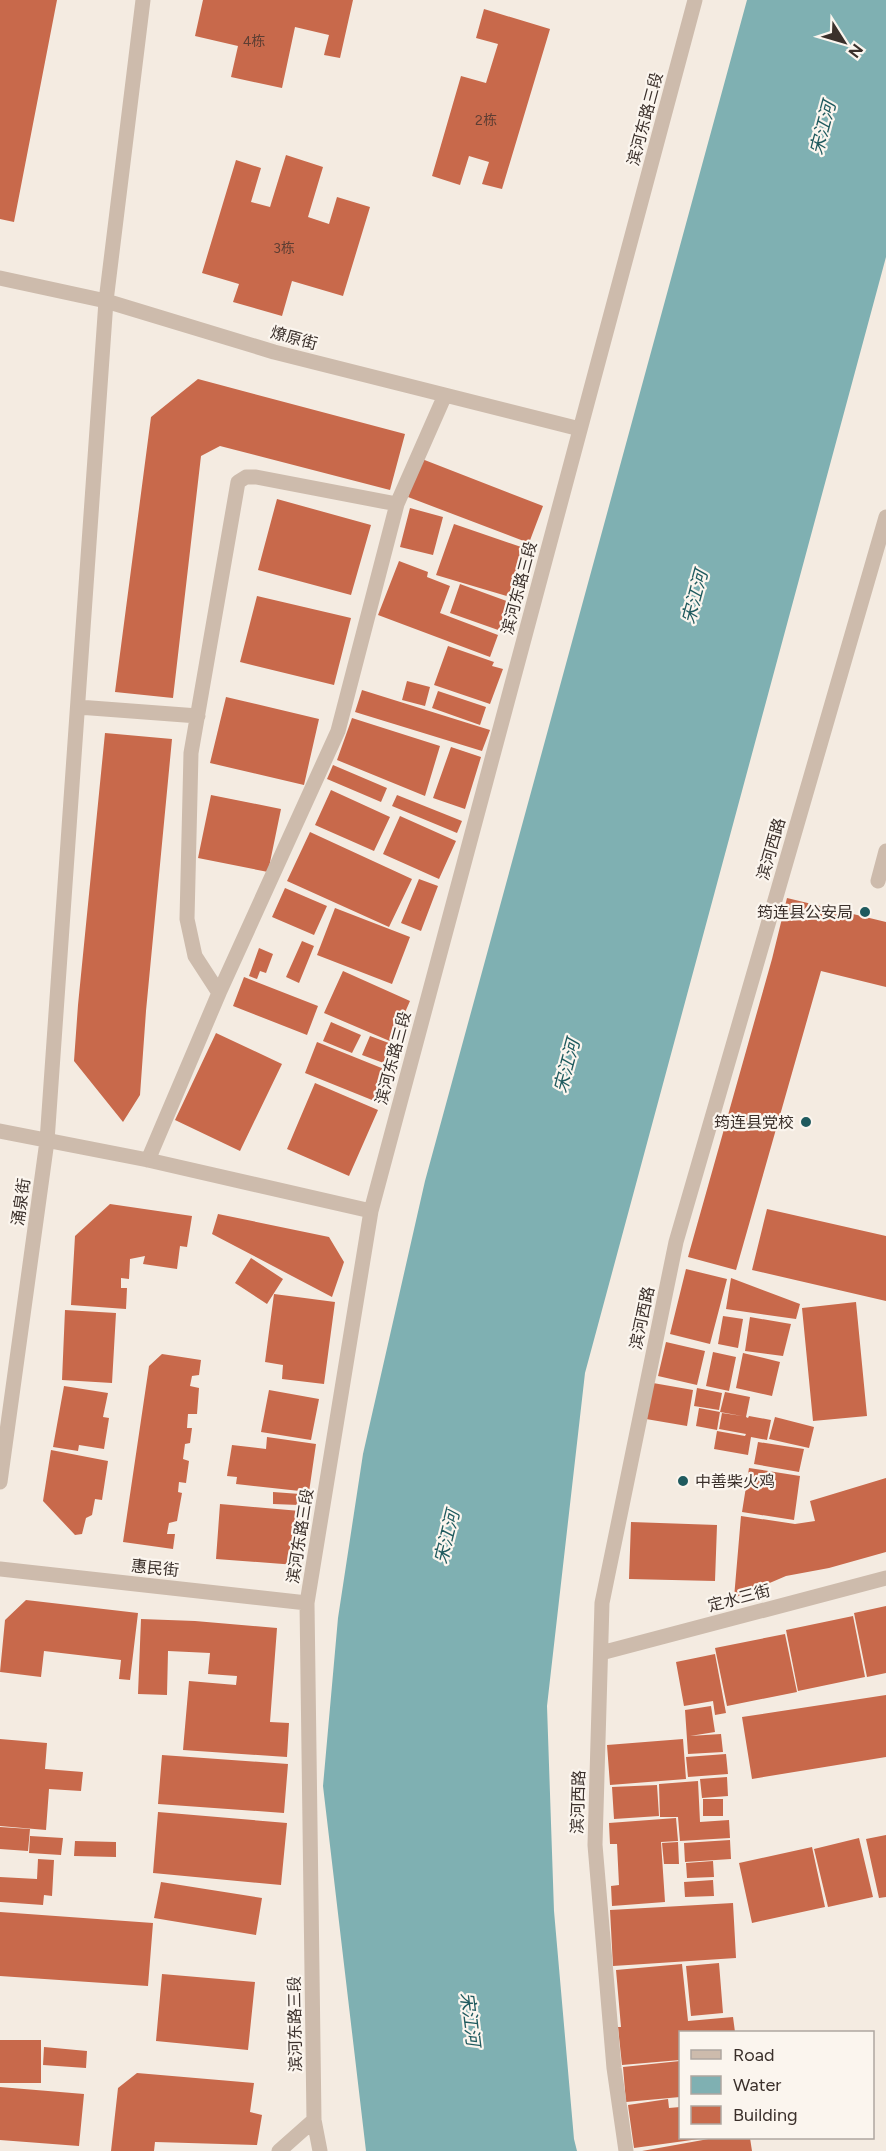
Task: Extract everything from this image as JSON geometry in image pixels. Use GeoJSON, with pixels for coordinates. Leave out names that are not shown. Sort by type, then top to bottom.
{"type":"FeatureCollection","features":[{"type":"Feature","properties":{"kind":"street","name":"涌泉街"},"geometry":{"type":"LineString","coordinates":[[0,1482],[47,1141],[106,301],[143,0]]}},
{"type":"Feature","properties":{"kind":"street","name":"滨河东路三段"},"geometry":{"type":"LineString","coordinates":[[320,2151],[314,2120],[307,1603],[371,1211],[696,0]]}},
{"type":"Feature","properties":{"kind":"street","name":"燎原街"},"geometry":{"type":"LineString","coordinates":[[0,278],[106,301],[274,352],[580,429]]}},
{"type":"Feature","properties":{"kind":"street"},"geometry":{"type":"LineString","coordinates":[[148,1160],[219,993],[338,731],[397,504],[445,395]]}},
{"type":"Feature","properties":{"kind":"street"},"geometry":{"type":"LineString","coordinates":[[219,993],[195,956],[187,919],[191,753],[238,482],[246,477],[256,477],[397,504]]}},
{"type":"Feature","properties":{"kind":"street","name":"滨河西路"},"geometry":{"type":"LineString","coordinates":[[626,2151],[614,2068],[595,1845],[602,1603],[676,1242],[886,517]]}},
{"type":"Feature","properties":{"kind":"street"},"geometry":{"type":"LineString","coordinates":[[78,707],[198,716]]}},
{"type":"Feature","properties":{"kind":"street"},"geometry":{"type":"LineString","coordinates":[[878,881],[886,850]]}},
{"type":"Feature","properties":{"kind":"street"},"geometry":{"type":"LineString","coordinates":[[0,1131],[148,1160],[371,1211]]}},
{"type":"Feature","properties":{"kind":"street","name":"惠民街"},"geometry":{"type":"LineString","coordinates":[[0,1569],[307,1603]]}},
{"type":"Feature","properties":{"kind":"street","name":"定水三街"},"geometry":{"type":"LineString","coordinates":[[601,1653],[886,1578]]}},
{"type":"Feature","properties":{"kind":"street"},"geometry":{"type":"LineString","coordinates":[[279,2151],[314,2120]]}},
{"type":"Feature","properties":{"kind":"water","name":"宋江河"},"geometry":{"type":"Polygon","coordinates":[[[747,0],[886,0],[886,257],[585,1373],[547,1706],[554,1911],[574,2139],[577,2151],[366,2151],[323,1786],[338,1618],[363,1454],[425,1181],[747,0]]]}},
{"type":"Feature","properties":{"kind":"building"},"geometry":{"type":"Polygon","coordinates":[[[0,0],[57,0],[14,222],[0,219],[0,0]]]}},
{"type":"Feature","properties":{"kind":"building"},"geometry":{"type":"Polygon","coordinates":[[[203,0],[353,0],[340,58],[324,55],[329,35],[295,27],[282,88],[231,77],[238,46],[195,36],[203,0]]]}},
{"type":"Feature","properties":{"kind":"building"},"geometry":{"type":"Polygon","coordinates":[[[484,9],[550,29],[502,189],[482,184],[489,162],[469,156],[460,185],[432,176],[461,76],[486,83],[498,44],[476,38],[484,9]]]}},
{"type":"Feature","properties":{"kind":"building"},"geometry":{"type":"Polygon","coordinates":[[[286,155],[323,167],[308,217],[329,224],[337,197],[370,207],[343,296],[292,281],[282,316],[233,302],[239,284],[202,273],[236,160],[261,168],[251,202],[270,207],[286,155]]]}},
{"type":"Feature","properties":{"kind":"building"},"geometry":{"type":"Polygon","coordinates":[[[198,379],[405,434],[390,490],[220,446],[201,456],[173,698],[115,692],[151,417],[198,379]]]}},
{"type":"Feature","properties":{"kind":"building"},"geometry":{"type":"Polygon","coordinates":[[[422,459],[543,506],[529,543],[408,497],[422,459]]]}},
{"type":"Feature","properties":{"kind":"building"},"geometry":{"type":"Polygon","coordinates":[[[277,499],[371,525],[351,595],[258,570],[277,499]]]}},
{"type":"Feature","properties":{"kind":"building"},"geometry":{"type":"Polygon","coordinates":[[[410,508],[443,517],[433,555],[400,547],[410,508]]]}},
{"type":"Feature","properties":{"kind":"building"},"geometry":{"type":"Polygon","coordinates":[[[454,524],[527,549],[510,597],[436,575],[454,524]]]}},
{"type":"Feature","properties":{"kind":"building"},"geometry":{"type":"Polygon","coordinates":[[[399,561],[428,572],[427,577],[450,586],[440,613],[498,635],[490,657],[378,615],[399,561]]]}},
{"type":"Feature","properties":{"kind":"building"},"geometry":{"type":"Polygon","coordinates":[[[460,584],[512,603],[501,631],[450,613],[460,584]]]}},
{"type":"Feature","properties":{"kind":"building"},"geometry":{"type":"Polygon","coordinates":[[[257,596],[351,618],[334,685],[240,662],[257,596]]]}},
{"type":"Feature","properties":{"kind":"building"},"geometry":{"type":"Polygon","coordinates":[[[448,646],[494,662],[492,666],[503,669],[490,704],[434,685],[448,646]]]}},
{"type":"Feature","properties":{"kind":"building"},"geometry":{"type":"Polygon","coordinates":[[[407,681],[430,687],[425,706],[402,700],[407,681]]]}},
{"type":"Feature","properties":{"kind":"building"},"geometry":{"type":"Polygon","coordinates":[[[362,690],[490,730],[482,751],[355,712],[362,690]]]}},
{"type":"Feature","properties":{"kind":"building"},"geometry":{"type":"Polygon","coordinates":[[[438,691],[486,707],[480,725],[432,708],[438,691]]]}},
{"type":"Feature","properties":{"kind":"building"},"geometry":{"type":"Polygon","coordinates":[[[226,697],[319,719],[304,785],[210,763],[226,697]]]}},
{"type":"Feature","properties":{"kind":"building"},"geometry":{"type":"Polygon","coordinates":[[[352,718],[440,746],[425,796],[337,760],[352,718]]]}},
{"type":"Feature","properties":{"kind":"building"},"geometry":{"type":"Polygon","coordinates":[[[105,733],[172,739],[140,1095],[123,1122],[74,1061],[105,733]]]}},
{"type":"Feature","properties":{"kind":"building"},"geometry":{"type":"Polygon","coordinates":[[[451,747],[481,757],[465,809],[433,798],[451,747]]]}},
{"type":"Feature","properties":{"kind":"building"},"geometry":{"type":"Polygon","coordinates":[[[333,765],[387,788],[381,802],[327,779],[333,765]]]}},
{"type":"Feature","properties":{"kind":"building"},"geometry":{"type":"Polygon","coordinates":[[[331,790],[390,817],[374,851],[315,825],[331,790]]]}},
{"type":"Feature","properties":{"kind":"building"},"geometry":{"type":"Polygon","coordinates":[[[211,795],[281,809],[268,872],[198,858],[211,795]]]}},
{"type":"Feature","properties":{"kind":"building"},"geometry":{"type":"Polygon","coordinates":[[[397,795],[462,821],[457,833],[392,806],[397,795]]]}},
{"type":"Feature","properties":{"kind":"building"},"geometry":{"type":"Polygon","coordinates":[[[400,816],[456,841],[439,879],[383,854],[400,816]]]}},
{"type":"Feature","properties":{"kind":"building"},"geometry":{"type":"Polygon","coordinates":[[[310,832],[412,879],[389,927],[287,881],[310,832]]]}},
{"type":"Feature","properties":{"kind":"building"},"geometry":{"type":"Polygon","coordinates":[[[419,879],[438,886],[421,931],[401,923],[419,879]]]}},
{"type":"Feature","properties":{"kind":"building"},"geometry":{"type":"Polygon","coordinates":[[[285,888],[327,906],[314,935],[272,917],[285,888]]]}},
{"type":"Feature","properties":{"kind":"building"},"geometry":{"type":"Polygon","coordinates":[[[787,898],[886,922],[886,987],[821,971],[736,1270],[688,1257],[787,898]]]}},
{"type":"Feature","properties":{"kind":"building"},"geometry":{"type":"Polygon","coordinates":[[[335,908],[410,937],[392,984],[317,955],[335,908]]]}},
{"type":"Feature","properties":{"kind":"building"},"geometry":{"type":"Polygon","coordinates":[[[302,941],[314,946],[299,983],[286,977],[302,941]]]}},
{"type":"Feature","properties":{"kind":"building"},"geometry":{"type":"Polygon","coordinates":[[[259,948],[273,954],[266,973],[260,971],[257,979],[249,976],[259,948]]]}},
{"type":"Feature","properties":{"kind":"building"},"geometry":{"type":"Polygon","coordinates":[[[343,971],[410,1001],[392,1042],[324,1013],[343,971]]]}},
{"type":"Feature","properties":{"kind":"building"},"geometry":{"type":"Polygon","coordinates":[[[244,977],[318,1006],[307,1035],[233,1006],[244,977]]]}},
{"type":"Feature","properties":{"kind":"building"},"geometry":{"type":"Polygon","coordinates":[[[331,1022],[361,1035],[352,1053],[323,1041],[331,1022]]]}},
{"type":"Feature","properties":{"kind":"building"},"geometry":{"type":"Polygon","coordinates":[[[216,1033],[282,1064],[240,1151],[175,1120],[216,1033]]]}},
{"type":"Feature","properties":{"kind":"building"},"geometry":{"type":"Polygon","coordinates":[[[370,1036],[397,1046],[389,1065],[362,1055],[370,1036]]]}},
{"type":"Feature","properties":{"kind":"building"},"geometry":{"type":"Polygon","coordinates":[[[317,1042],[389,1071],[377,1102],[305,1073],[317,1042]]]}},
{"type":"Feature","properties":{"kind":"building"},"geometry":{"type":"Polygon","coordinates":[[[315,1083],[378,1110],[349,1176],[287,1149],[315,1083]]]}},
{"type":"Feature","properties":{"kind":"building"},"geometry":{"type":"Polygon","coordinates":[[[110,1204],[192,1216],[187,1247],[180,1246],[177,1269],[143,1264],[145,1256],[130,1259],[129,1279],[121,1278],[121,1288],[127,1288],[126,1309],[71,1305],[75,1236],[110,1204]]]}},
{"type":"Feature","properties":{"kind":"building"},"geometry":{"type":"Polygon","coordinates":[[[767,1209],[886,1236],[886,1301],[752,1270],[767,1209]]]}},
{"type":"Feature","properties":{"kind":"building"},"geometry":{"type":"Polygon","coordinates":[[[218,1214],[329,1237],[344,1262],[332,1297],[212,1234],[218,1214]]]}},
{"type":"Feature","properties":{"kind":"building"},"geometry":{"type":"Polygon","coordinates":[[[251,1258],[283,1279],[267,1304],[235,1283],[251,1258]]]}},
{"type":"Feature","properties":{"kind":"building"},"geometry":{"type":"Polygon","coordinates":[[[686,1269],[727,1279],[710,1344],[670,1334],[686,1269]]]}},
{"type":"Feature","properties":{"kind":"building"},"geometry":{"type":"Polygon","coordinates":[[[731,1278],[800,1304],[796,1319],[726,1309],[731,1278]]]}},
{"type":"Feature","properties":{"kind":"building"},"geometry":{"type":"Polygon","coordinates":[[[274,1294],[335,1302],[324,1384],[282,1379],[283,1365],[265,1362],[274,1294]]]}},
{"type":"Feature","properties":{"kind":"building"},"geometry":{"type":"Polygon","coordinates":[[[856,1302],[867,1416],[813,1421],[802,1308],[856,1302]]]}},
{"type":"Feature","properties":{"kind":"building"},"geometry":{"type":"Polygon","coordinates":[[[65,1310],[116,1313],[112,1383],[62,1380],[65,1310]]]}},
{"type":"Feature","properties":{"kind":"building"},"geometry":{"type":"Polygon","coordinates":[[[723,1316],[743,1319],[738,1348],[718,1344],[723,1316]]]}},
{"type":"Feature","properties":{"kind":"building"},"geometry":{"type":"Polygon","coordinates":[[[750,1317],[791,1324],[783,1356],[745,1351],[750,1317]]]}},
{"type":"Feature","properties":{"kind":"building"},"geometry":{"type":"Polygon","coordinates":[[[666,1342],[705,1351],[697,1385],[658,1376],[666,1342]]]}},
{"type":"Feature","properties":{"kind":"building"},"geometry":{"type":"Polygon","coordinates":[[[713,1352],[736,1357],[729,1391],[706,1386],[713,1352]]]}},
{"type":"Feature","properties":{"kind":"building"},"geometry":{"type":"Polygon","coordinates":[[[743,1353],[780,1362],[772,1396],[736,1388],[743,1353]]]}},
{"type":"Feature","properties":{"kind":"building"},"geometry":{"type":"Polygon","coordinates":[[[162,1354],[201,1360],[199,1375],[192,1376],[190,1386],[199,1388],[197,1414],[188,1414],[187,1428],[192,1428],[190,1443],[185,1444],[183,1459],[189,1461],[186,1483],[179,1482],[178,1492],[182,1493],[177,1521],[169,1523],[167,1534],[175,1534],[173,1549],[123,1542],[149,1366],[162,1354]]]}},
{"type":"Feature","properties":{"kind":"building"},"geometry":{"type":"Polygon","coordinates":[[[653,1383],[693,1390],[687,1426],[646,1419],[653,1383]]]}},
{"type":"Feature","properties":{"kind":"building"},"geometry":{"type":"Polygon","coordinates":[[[64,1386],[108,1393],[103,1417],[109,1418],[104,1449],[79,1445],[78,1451],[53,1447],[64,1386]]]}},
{"type":"Feature","properties":{"kind":"building"},"geometry":{"type":"Polygon","coordinates":[[[697,1388],[722,1393],[719,1410],[694,1406],[697,1388]]]}},
{"type":"Feature","properties":{"kind":"building"},"geometry":{"type":"Polygon","coordinates":[[[269,1390],[319,1399],[311,1440],[261,1432],[269,1390]]]}},
{"type":"Feature","properties":{"kind":"building"},"geometry":{"type":"Polygon","coordinates":[[[725,1392],[750,1397],[746,1417],[771,1420],[767,1440],[751,1437],[748,1455],[714,1449],[717,1431],[745,1436],[746,1434],[719,1429],[722,1413],[742,1416],[720,1412],[725,1392]]]}},
{"type":"Feature","properties":{"kind":"building"},"geometry":{"type":"Polygon","coordinates":[[[699,1408],[720,1412],[717,1430],[696,1426],[699,1408]]]}},
{"type":"Feature","properties":{"kind":"building"},"geometry":{"type":"Polygon","coordinates":[[[775,1417],[814,1427],[809,1448],[769,1439],[775,1417]]]}},
{"type":"Feature","properties":{"kind":"building"},"geometry":{"type":"Polygon","coordinates":[[[267,1437],[316,1444],[309,1492],[236,1484],[237,1477],[227,1476],[232,1445],[266,1449],[267,1437]]]}},
{"type":"Feature","properties":{"kind":"building"},"geometry":{"type":"Polygon","coordinates":[[[758,1442],[804,1449],[799,1472],[754,1464],[758,1442]]]}},
{"type":"Feature","properties":{"kind":"building"},"geometry":{"type":"Polygon","coordinates":[[[51,1450],[108,1461],[102,1500],[95,1499],[92,1515],[86,1518],[82,1534],[75,1535],[43,1501],[51,1450]]]}},
{"type":"Feature","properties":{"kind":"building"},"geometry":{"type":"Polygon","coordinates":[[[749,1468],[800,1476],[794,1520],[742,1512],[749,1468]]]}},
{"type":"Feature","properties":{"kind":"building"},"geometry":{"type":"Polygon","coordinates":[[[886,1478],[886,1552],[829,1568],[786,1576],[734,1598],[741,1516],[795,1524],[815,1521],[810,1501],[886,1478]]]}},
{"type":"Feature","properties":{"kind":"building"},"geometry":{"type":"Polygon","coordinates":[[[273,1492],[300,1494],[299,1505],[273,1504],[273,1492]]]}},
{"type":"Feature","properties":{"kind":"building"},"geometry":{"type":"Polygon","coordinates":[[[220,1504],[300,1511],[296,1565],[216,1559],[220,1504]]]}},
{"type":"Feature","properties":{"kind":"building"},"geometry":{"type":"Polygon","coordinates":[[[631,1522],[717,1525],[715,1581],[629,1579],[631,1522]]]}},
{"type":"Feature","properties":{"kind":"building"},"geometry":{"type":"Polygon","coordinates":[[[26,1600],[138,1613],[130,1680],[119,1679],[121,1660],[44,1651],[41,1677],[0,1672],[5,1620],[26,1600]]]}},
{"type":"Feature","properties":{"kind":"building"},"geometry":{"type":"Polygon","coordinates":[[[886,1606],[886,1673],[867,1677],[854,1613],[886,1606]]]}},
{"type":"Feature","properties":{"kind":"building"},"geometry":{"type":"Polygon","coordinates":[[[853,1616],[865,1677],[798,1691],[786,1630],[853,1616]]]}},
{"type":"Feature","properties":{"kind":"building"},"geometry":{"type":"Polygon","coordinates":[[[141,1619],[277,1628],[270,1722],[289,1723],[287,1757],[183,1750],[189,1681],[236,1685],[237,1676],[208,1674],[210,1653],[168,1651],[167,1695],[138,1694],[141,1619]]]}},
{"type":"Feature","properties":{"kind":"building"},"geometry":{"type":"Polygon","coordinates":[[[785,1634],[797,1692],[727,1706],[715,1648],[785,1634]]]}},
{"type":"Feature","properties":{"kind":"building"},"geometry":{"type":"Polygon","coordinates":[[[715,1654],[726,1713],[715,1715],[713,1701],[684,1706],[676,1662],[715,1654]]]}},
{"type":"Feature","properties":{"kind":"building"},"geometry":{"type":"Polygon","coordinates":[[[886,1695],[886,1757],[752,1779],[742,1717],[886,1695]]]}},
{"type":"Feature","properties":{"kind":"building"},"geometry":{"type":"Polygon","coordinates":[[[711,1706],[715,1732],[690,1736],[721,1734],[723,1752],[688,1754],[685,1710],[711,1706]]]}},
{"type":"Feature","properties":{"kind":"building"},"geometry":{"type":"Polygon","coordinates":[[[0,1739],[47,1743],[45,1769],[83,1772],[81,1791],[49,1789],[46,1830],[0,1826],[0,1739]]]}},
{"type":"Feature","properties":{"kind":"building"},"geometry":{"type":"Polygon","coordinates":[[[683,1739],[686,1779],[610,1785],[607,1745],[683,1739]]]}},
{"type":"Feature","properties":{"kind":"building"},"geometry":{"type":"Polygon","coordinates":[[[726,1754],[728,1774],[688,1777],[686,1757],[726,1754]]]}},
{"type":"Feature","properties":{"kind":"building"},"geometry":{"type":"Polygon","coordinates":[[[162,1755],[288,1764],[284,1813],[158,1804],[162,1755]]]}},
{"type":"Feature","properties":{"kind":"building"},"geometry":{"type":"Polygon","coordinates":[[[727,1777],[728,1796],[702,1798],[700,1779],[727,1777]]]}},
{"type":"Feature","properties":{"kind":"building"},"geometry":{"type":"Polygon","coordinates":[[[698,1781],[700,1822],[729,1820],[730,1838],[680,1841],[678,1817],[660,1817],[659,1784],[698,1781]]]}},
{"type":"Feature","properties":{"kind":"building"},"geometry":{"type":"Polygon","coordinates":[[[657,1785],[659,1816],[614,1819],[612,1787],[657,1785]]]}},
{"type":"Feature","properties":{"kind":"building"},"geometry":{"type":"Polygon","coordinates":[[[703,1799],[723,1799],[723,1816],[703,1816],[703,1799]]]}},
{"type":"Feature","properties":{"kind":"building"},"geometry":{"type":"Polygon","coordinates":[[[158,1812],[287,1823],[281,1885],[153,1873],[158,1812]]]}},
{"type":"Feature","properties":{"kind":"building"},"geometry":{"type":"Polygon","coordinates":[[[676,1818],[678,1841],[661,1842],[665,1902],[612,1906],[611,1886],[619,1885],[617,1844],[610,1844],[609,1823],[676,1818]]]}},
{"type":"Feature","properties":{"kind":"building"},"geometry":{"type":"Polygon","coordinates":[[[0,1827],[30,1829],[28,1851],[0,1849],[0,1827]]]}},
{"type":"Feature","properties":{"kind":"building"},"geometry":{"type":"Polygon","coordinates":[[[886,1835],[886,1897],[879,1898],[866,1839],[886,1835]]]}},
{"type":"Feature","properties":{"kind":"building"},"geometry":{"type":"Polygon","coordinates":[[[30,1836],[63,1838],[61,1855],[29,1853],[30,1836]]]}},
{"type":"Feature","properties":{"kind":"building"},"geometry":{"type":"Polygon","coordinates":[[[859,1838],[873,1897],[828,1907],[814,1849],[859,1838]]]}},
{"type":"Feature","properties":{"kind":"building"},"geometry":{"type":"Polygon","coordinates":[[[730,1840],[731,1859],[685,1862],[684,1843],[730,1840]]]}},
{"type":"Feature","properties":{"kind":"building"},"geometry":{"type":"Polygon","coordinates":[[[75,1841],[116,1842],[116,1857],[74,1856],[75,1841]]]}},
{"type":"Feature","properties":{"kind":"building"},"geometry":{"type":"Polygon","coordinates":[[[678,1842],[679,1864],[664,1864],[662,1843],[678,1842]]]}},
{"type":"Feature","properties":{"kind":"building"},"geometry":{"type":"Polygon","coordinates":[[[812,1847],[825,1907],[752,1923],[739,1863],[812,1847]]]}},
{"type":"Feature","properties":{"kind":"building"},"geometry":{"type":"Polygon","coordinates":[[[38,1859],[54,1860],[52,1896],[44,1895],[43,1905],[0,1902],[0,1877],[37,1879],[38,1859]]]}},
{"type":"Feature","properties":{"kind":"building"},"geometry":{"type":"Polygon","coordinates":[[[713,1861],[714,1877],[687,1878],[686,1863],[713,1861]]]}},
{"type":"Feature","properties":{"kind":"building"},"geometry":{"type":"Polygon","coordinates":[[[713,1880],[714,1896],[685,1897],[684,1882],[713,1880]]]}},
{"type":"Feature","properties":{"kind":"building"},"geometry":{"type":"Polygon","coordinates":[[[161,1882],[262,1898],[256,1935],[154,1918],[161,1882]]]}},
{"type":"Feature","properties":{"kind":"building"},"geometry":{"type":"Polygon","coordinates":[[[733,1903],[736,1958],[613,1966],[610,1910],[733,1903]]]}},
{"type":"Feature","properties":{"kind":"building"},"geometry":{"type":"Polygon","coordinates":[[[0,1912],[153,1923],[148,1986],[0,1976],[0,1912]]]}},
{"type":"Feature","properties":{"kind":"building"},"geometry":{"type":"Polygon","coordinates":[[[719,1963],[723,2013],[691,2016],[686,1966],[719,1963]]]}},
{"type":"Feature","properties":{"kind":"building"},"geometry":{"type":"Polygon","coordinates":[[[682,1964],[688,2021],[733,2017],[735,2031],[679,2031],[679,2060],[622,2065],[616,1970],[682,1964]]]}},
{"type":"Feature","properties":{"kind":"building"},"geometry":{"type":"Polygon","coordinates":[[[162,1974],[255,1982],[248,2050],[156,2041],[162,1974]]]}},
{"type":"Feature","properties":{"kind":"building"},"geometry":{"type":"Polygon","coordinates":[[[0,2040],[41,2040],[41,2083],[0,2083],[0,2040]]]}},
{"type":"Feature","properties":{"kind":"building"},"geometry":{"type":"Polygon","coordinates":[[[44,2047],[87,2051],[86,2068],[43,2065],[44,2047]]]}},
{"type":"Feature","properties":{"kind":"building"},"geometry":{"type":"Polygon","coordinates":[[[679,2061],[679,2097],[626,2102],[623,2067],[679,2061]]]}},
{"type":"Feature","properties":{"kind":"building"},"geometry":{"type":"Polygon","coordinates":[[[137,2073],[254,2083],[250,2112],[262,2115],[257,2145],[155,2142],[154,2151],[111,2151],[118,2088],[137,2073]]]}},
{"type":"Feature","properties":{"kind":"building"},"geometry":{"type":"Polygon","coordinates":[[[0,2087],[84,2094],[79,2146],[0,2140],[0,2087]]]}},
{"type":"Feature","properties":{"kind":"building"},"geometry":{"type":"Polygon","coordinates":[[[668,2099],[669,2108],[679,2107],[679,2139],[699,2139],[634,2148],[628,2105],[668,2099]]]}},
{"type":"Feature","properties":{"kind":"building"},"geometry":{"type":"Polygon","coordinates":[[[708,2139],[750,2139],[752,2151],[642,2151],[708,2139]]]}},
{"type":"Feature","properties":{"kind":"place","name":"筠连县公安局"},"geometry":{"type":"Point","coordinates":[865,912]}},
{"type":"Feature","properties":{"kind":"place","name":"筠连县党校"},"geometry":{"type":"Point","coordinates":[806,1122]}},
{"type":"Feature","properties":{"kind":"place","name":"中善柴火鸡"},"geometry":{"type":"Point","coordinates":[683,1481]}}]}
